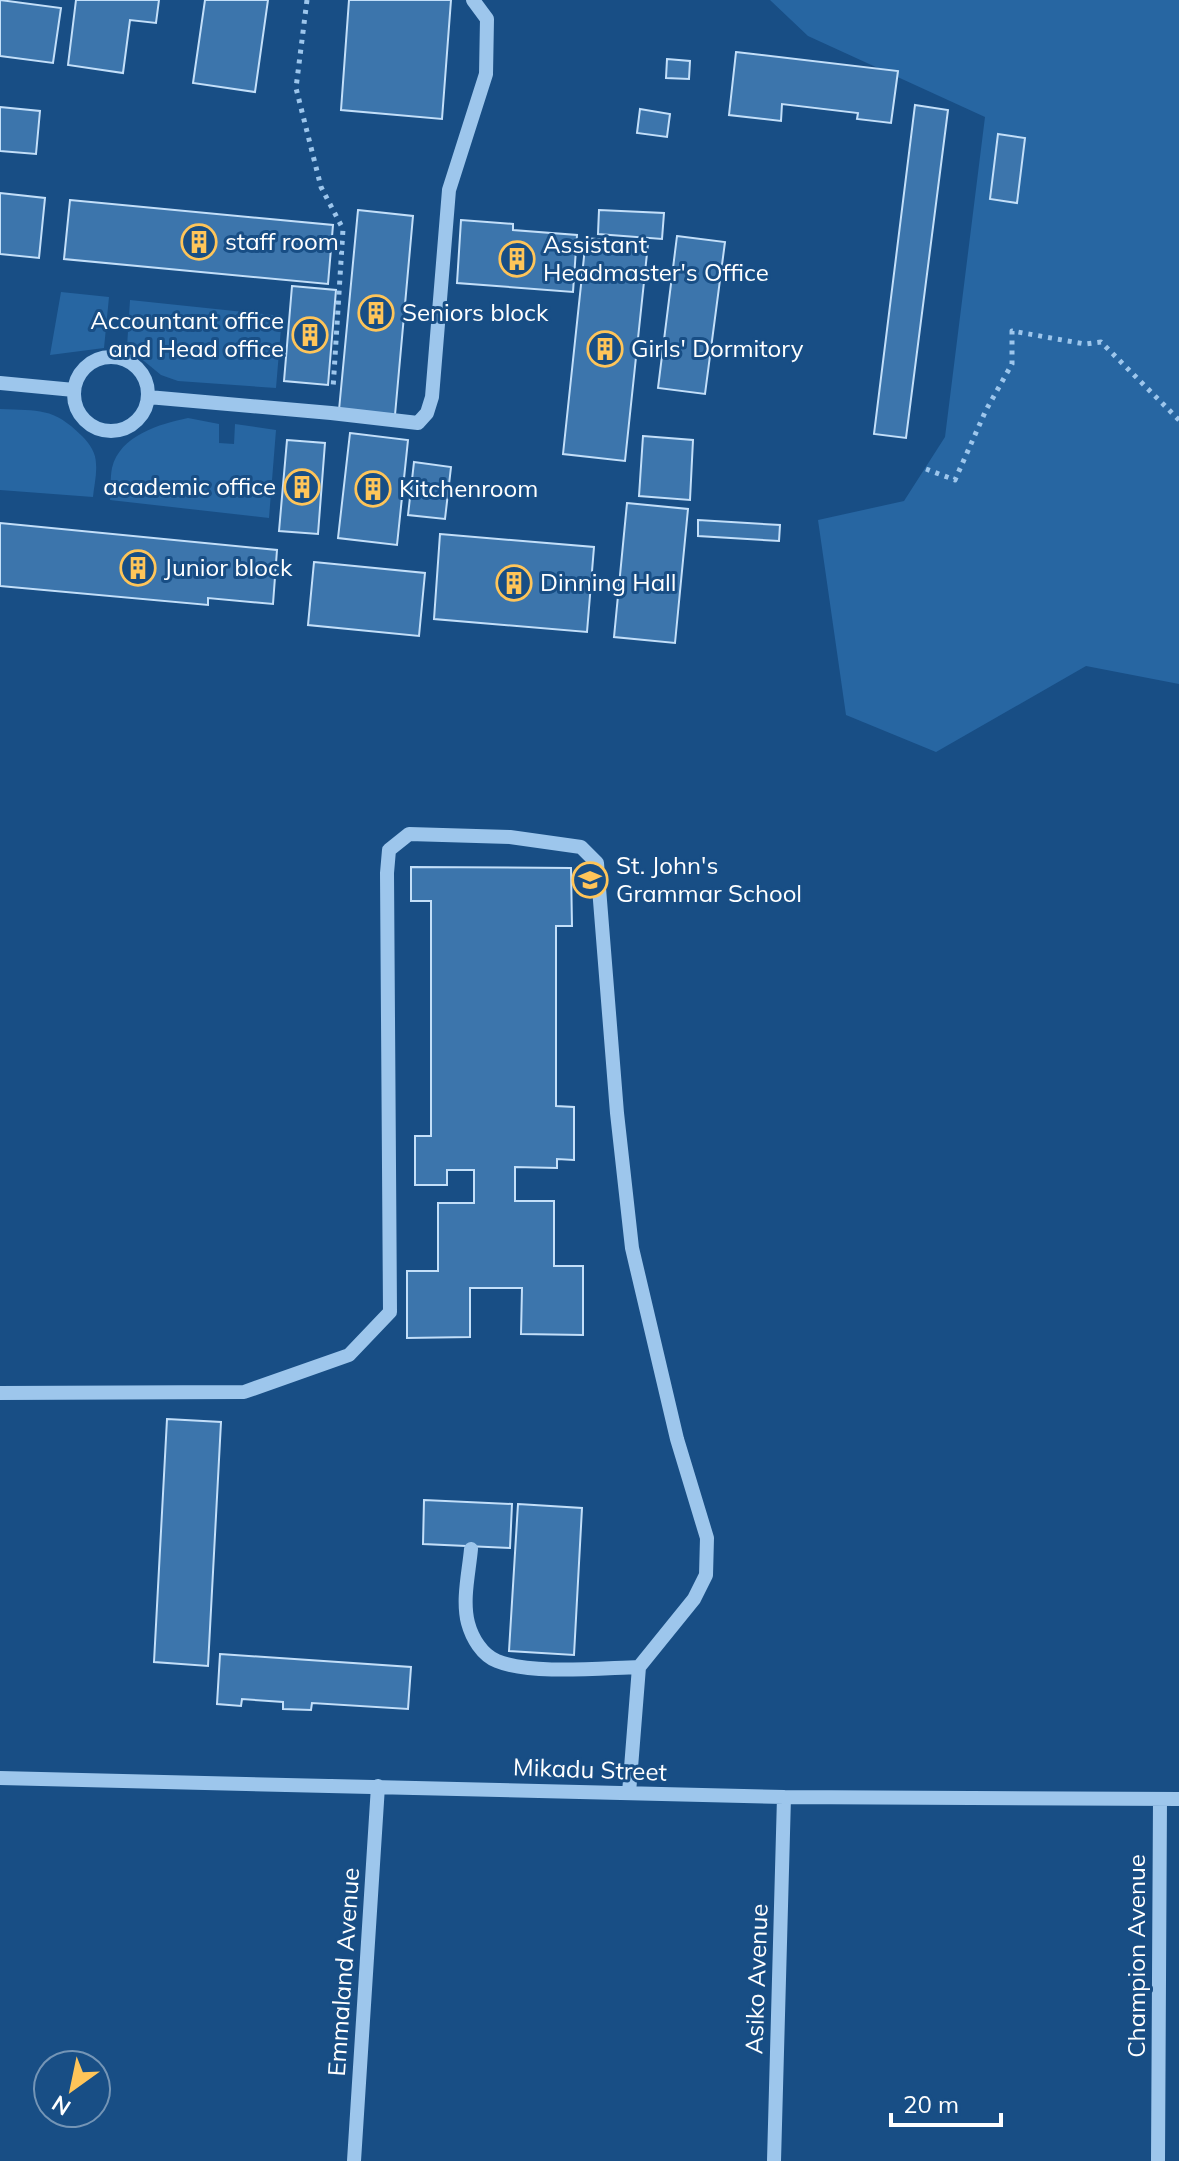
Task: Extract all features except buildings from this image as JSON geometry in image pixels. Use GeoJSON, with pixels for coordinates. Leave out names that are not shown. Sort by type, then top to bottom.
{"type":"FeatureCollection","features":[{"type":"Feature","properties":{"kind":"street"},"geometry":{"type":"LineString","coordinates":[[148,397],[418,423],[427,413],[432,397],[449,190],[486,74],[487,19],[473,0]]}},
{"type":"Feature","properties":{"kind":"street"},"geometry":{"type":"LineString","coordinates":[[115,357],[129,361],[140,371],[147,383],[148,397],[144,412],[135,422],[122,429],[108,431],[94,426],[83,417],[76,404],[74,390],[79,376],[88,365],[115,357]]}},
{"type":"Feature","properties":{"kind":"street"},"geometry":{"type":"LineString","coordinates":[[0,383],[74,390]]}},
{"type":"Feature","properties":{"kind":"street"},"geometry":{"type":"LineString","coordinates":[[0,1393],[244,1392],[349,1355],[390,1312],[389,850],[409,834],[510,837],[581,847],[597,863],[617,1113],[632,1248],[677,1439],[707,1538],[706,1575],[694,1599],[639,1667],[629,1793]]}},
{"type":"Feature","properties":{"kind":"street"},"geometry":{"type":"LineString","coordinates":[[471,1549],[465,1597],[468,1623],[479,1648],[496,1660],[555,1669],[639,1667]]}},
{"type":"Feature","properties":{"kind":"street","name":"Mikadu Street"},"geometry":{"type":"LineString","coordinates":[[0,1778],[784,1797],[1179,1799]]}},
{"type":"Feature","properties":{"kind":"street","name":"Emmaland Avenue"},"geometry":{"type":"LineString","coordinates":[[354,2161],[378,1786]]}},
{"type":"Feature","properties":{"kind":"street","name":"Asiko Avenue"},"geometry":{"type":"LineString","coordinates":[[774,2161],[784,1797]]}},
{"type":"Feature","properties":{"kind":"street","name":"Champion Avenue"},"geometry":{"type":"LineString","coordinates":[[1158,2161],[1160,1799]]}},
{"type":"Feature","properties":{"kind":"path"},"geometry":{"type":"LineString","coordinates":[[307,0],[296,88],[321,187],[343,229],[331,413]]}},
{"type":"Feature","properties":{"kind":"path"},"geometry":{"type":"LineString","coordinates":[[926,469],[955,480],[986,410],[1012,364],[1012,331],[1085,344],[1101,342],[1179,420]]}},
{"type":"Feature","properties":{"kind":"shaded area"},"geometry":{"type":"Polygon","coordinates":[[[770,0],[1179,0],[1179,684],[1086,666],[936,752],[846,715],[818,520],[904,501],[945,437],[985,117],[808,36],[770,0]]]}},
{"type":"Feature","properties":{"kind":"shaded area"},"geometry":{"type":"Polygon","coordinates":[[[61,292],[109,297],[104,348],[50,355],[61,292]]]}},
{"type":"Feature","properties":{"kind":"shaded area"},"geometry":{"type":"Polygon","coordinates":[[[130,300],[282,316],[276,388],[178,381],[161,375],[127,347],[130,300]]]}},
{"type":"Feature","properties":{"kind":"shaded area"},"geometry":{"type":"Polygon","coordinates":[[[0,409],[45,412],[62,420],[82,436],[96,460],[93,497],[0,490],[0,409]]]}},
{"type":"Feature","properties":{"kind":"shaded area"},"geometry":{"type":"Polygon","coordinates":[[[188,418],[219,424],[219,443],[234,444],[235,424],[276,430],[269,518],[110,500],[112,468],[123,447],[142,433],[188,418]]]}},
{"type":"Feature","properties":{"kind":"place","name":"staff room"},"geometry":{"type":"Point","coordinates":[199,242]}},
{"type":"Feature","properties":{"kind":"place","name":"Assistant Headmaster's Office"},"geometry":{"type":"Point","coordinates":[517,259]}},
{"type":"Feature","properties":{"kind":"place","name":"Seniors block"},"geometry":{"type":"Point","coordinates":[376,313]}},
{"type":"Feature","properties":{"kind":"place","name":"Accountant office and Head office"},"geometry":{"type":"Point","coordinates":[310,335]}},
{"type":"Feature","properties":{"kind":"place","name":"Girls' Dormitory"},"geometry":{"type":"Point","coordinates":[605,349]}},
{"type":"Feature","properties":{"kind":"place","name":"academic office"},"geometry":{"type":"Point","coordinates":[302,487]}},
{"type":"Feature","properties":{"kind":"place","name":"Kitchenroom"},"geometry":{"type":"Point","coordinates":[373,489]}},
{"type":"Feature","properties":{"kind":"place","name":"Junior block"},"geometry":{"type":"Point","coordinates":[138,568]}},
{"type":"Feature","properties":{"kind":"place","name":"Dinning Hall"},"geometry":{"type":"Point","coordinates":[514,583]}},
{"type":"Feature","properties":{"kind":"place","name":"St. John's Grammar School"},"geometry":{"type":"Point","coordinates":[590,880]}}]}
